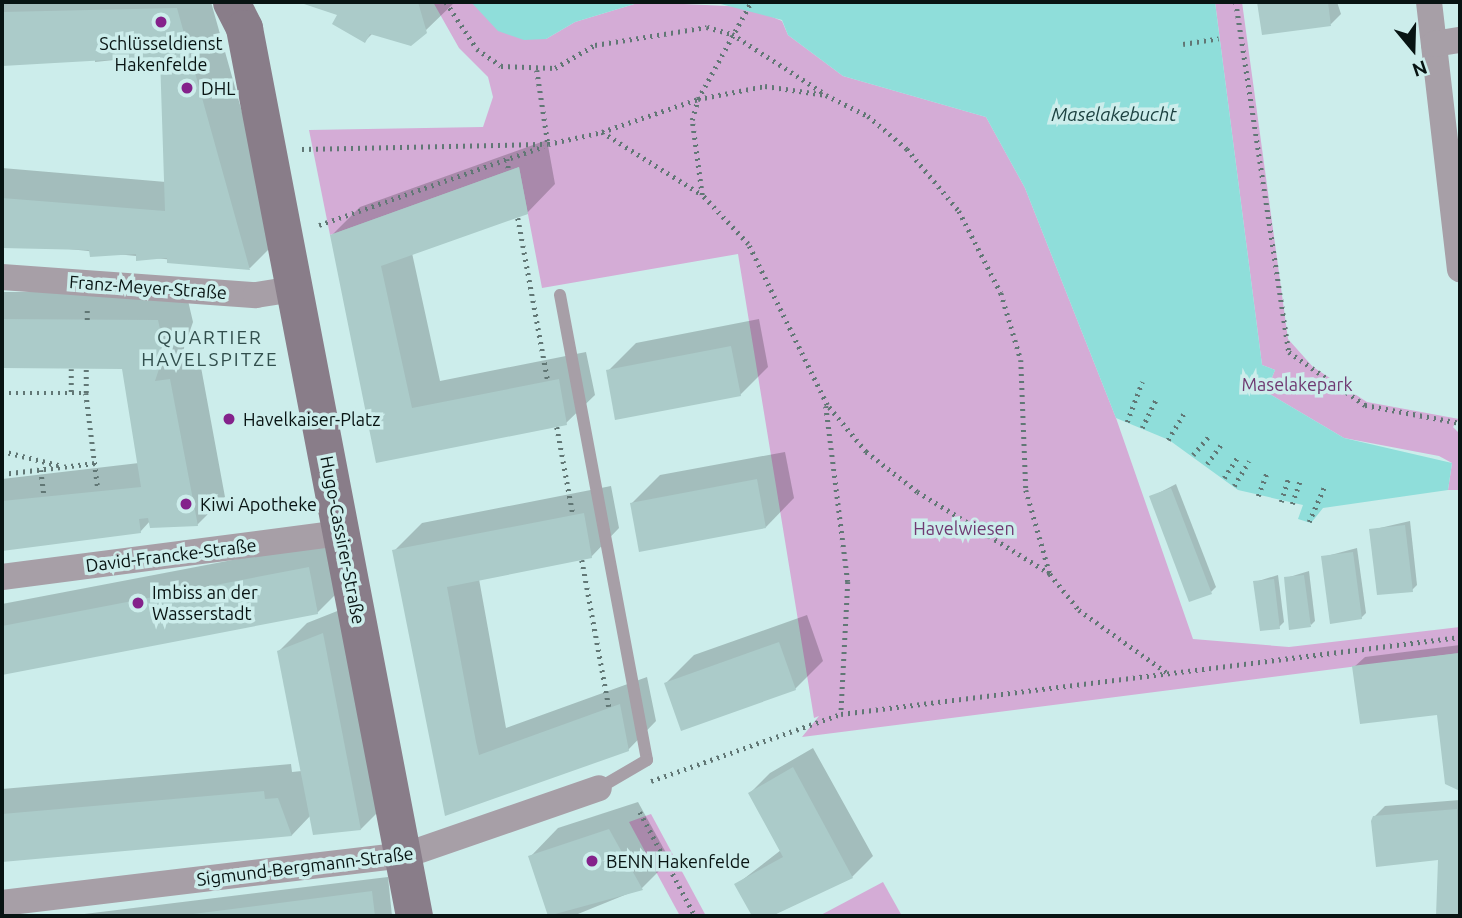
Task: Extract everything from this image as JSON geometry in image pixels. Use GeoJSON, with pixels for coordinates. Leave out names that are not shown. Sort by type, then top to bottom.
{"type":"FeatureCollection","features":[{"type":"Feature","properties":{"kind":"street","name":"Hugo-Cassirer-Straße"},"geometry":{"type":"LineString","coordinates":[[231,2],[244,28],[406,855],[414,916]]}},
{"type":"Feature","properties":{"kind":"street"},"geometry":{"type":"LineString","coordinates":[[1429,2],[1460,269]]}},
{"type":"Feature","properties":{"kind":"street"},"geometry":{"type":"LineString","coordinates":[[1434,44],[1460,40]]}},
{"type":"Feature","properties":{"kind":"street","name":"Franz-Meyer-Straße"},"geometry":{"type":"LineString","coordinates":[[2,277],[256,295],[295,289]]}},
{"type":"Feature","properties":{"kind":"street","name":"David-Francke-Straße"},"geometry":{"type":"LineString","coordinates":[[2,577],[341,533]]}},
{"type":"Feature","properties":{"kind":"street","name":"Sigmund-Bergmann-Straße"},"geometry":{"type":"LineString","coordinates":[[2,903],[406,855],[599,788]]}},
{"type":"Feature","properties":{"kind":"lane"},"geometry":{"type":"LineString","coordinates":[[560,295],[647,760],[599,788]]}},
{"type":"Feature","properties":{"kind":"path"},"geometry":{"type":"LineString","coordinates":[[446,2],[477,49],[501,66],[537,70],[555,68],[595,45],[707,27],[733,34],[825,95],[868,116],[907,149],[959,211],[1001,293],[1021,360],[1026,490],[1050,574]]}},
{"type":"Feature","properties":{"kind":"path"},"geometry":{"type":"LineString","coordinates":[[702,195],[692,120],[698,99],[751,2]]}},
{"type":"Feature","properties":{"kind":"path"},"geometry":{"type":"LineString","coordinates":[[1236,2],[1289,352],[1366,405],[1460,423]]}},
{"type":"Feature","properties":{"kind":"path"},"geometry":{"type":"LineString","coordinates":[[1183,44],[1219,38]]}},
{"type":"Feature","properties":{"kind":"path"},"geometry":{"type":"LineString","coordinates":[[537,70],[548,144]]}},
{"type":"Feature","properties":{"kind":"path"},"geometry":{"type":"LineString","coordinates":[[318,225],[548,144],[602,132],[698,99],[765,86],[825,95]]}},
{"type":"Feature","properties":{"kind":"path"},"geometry":{"type":"LineString","coordinates":[[602,132],[702,195],[748,244],[827,405],[866,452],[918,492],[1050,574],[1079,610],[1166,672]]}},
{"type":"Feature","properties":{"kind":"path"},"geometry":{"type":"LineString","coordinates":[[302,149],[548,144]]}},
{"type":"Feature","properties":{"kind":"path"},"geometry":{"type":"LineString","coordinates":[[507,159],[509,171]]}},
{"type":"Feature","properties":{"kind":"path"},"geometry":{"type":"LineString","coordinates":[[518,218],[548,381]]}},
{"type":"Feature","properties":{"kind":"path"},"geometry":{"type":"LineString","coordinates":[[71,369],[71,393]]}},
{"type":"Feature","properties":{"kind":"path"},"geometry":{"type":"LineString","coordinates":[[86,369],[86,393],[98,489]]}},
{"type":"Feature","properties":{"kind":"path"},"geometry":{"type":"LineString","coordinates":[[1127,422],[1142,382]]}},
{"type":"Feature","properties":{"kind":"path"},"geometry":{"type":"LineString","coordinates":[[2,393],[86,393]]}},
{"type":"Feature","properties":{"kind":"path"},"geometry":{"type":"LineString","coordinates":[[1142,428],[1157,397]]}},
{"type":"Feature","properties":{"kind":"path"},"geometry":{"type":"LineString","coordinates":[[827,405],[848,582],[841,715]]}},
{"type":"Feature","properties":{"kind":"path"},"geometry":{"type":"LineString","coordinates":[[1168,440],[1184,413]]}},
{"type":"Feature","properties":{"kind":"path"},"geometry":{"type":"LineString","coordinates":[[557,427],[573,514]]}},
{"type":"Feature","properties":{"kind":"path"},"geometry":{"type":"LineString","coordinates":[[1193,455],[1209,436]]}},
{"type":"Feature","properties":{"kind":"path"},"geometry":{"type":"LineString","coordinates":[[1207,464],[1222,443]]}},
{"type":"Feature","properties":{"kind":"path"},"geometry":{"type":"LineString","coordinates":[[2,451],[66,467]]}},
{"type":"Feature","properties":{"kind":"path"},"geometry":{"type":"LineString","coordinates":[[1224,478],[1237,458]]}},
{"type":"Feature","properties":{"kind":"path"},"geometry":{"type":"LineString","coordinates":[[1234,486],[1248,461]]}},
{"type":"Feature","properties":{"kind":"path"},"geometry":{"type":"LineString","coordinates":[[2,474],[95,463]]}},
{"type":"Feature","properties":{"kind":"path"},"geometry":{"type":"LineString","coordinates":[[41,470],[44,496]]}},
{"type":"Feature","properties":{"kind":"path"},"geometry":{"type":"LineString","coordinates":[[1258,496],[1267,473]]}},
{"type":"Feature","properties":{"kind":"path"},"geometry":{"type":"LineString","coordinates":[[1281,502],[1288,479]]}},
{"type":"Feature","properties":{"kind":"path"},"geometry":{"type":"LineString","coordinates":[[1292,503],[1300,481]]}},
{"type":"Feature","properties":{"kind":"path"},"geometry":{"type":"LineString","coordinates":[[1309,522],[1325,485]]}},
{"type":"Feature","properties":{"kind":"path"},"geometry":{"type":"LineString","coordinates":[[582,561],[609,707]]}},
{"type":"Feature","properties":{"kind":"path"},"geometry":{"type":"LineString","coordinates":[[642,785],[841,715],[1460,637]]}},
{"type":"Feature","properties":{"kind":"path"},"geometry":{"type":"LineString","coordinates":[[640,812],[695,916]]}},
{"type":"Feature","properties":{"kind":"green space","name":"Havelwiesen"},"geometry":{"type":"Polygon","coordinates":[[[433,2],[471,2],[546,39],[575,22],[641,2],[748,7],[782,21],[788,35],[843,76],[986,117],[1025,188],[1116,418],[1193,639],[1289,647],[1460,627],[1460,653],[802,737],[819,716],[814,718],[738,254],[542,288],[519,167],[330,235],[309,130],[483,127],[493,97],[488,77],[459,48],[433,2]]]}},
{"type":"Feature","properties":{"kind":"green space","name":"Maselakepark"},"geometry":{"type":"Polygon","coordinates":[[[1215,2],[1242,2],[1288,339],[1313,367],[1367,402],[1459,419],[1453,427],[1460,434],[1460,490],[1448,490],[1452,463],[1439,456],[1344,438],[1266,392],[1275,370],[1262,365],[1215,2]]]}},
{"type":"Feature","properties":{"kind":"green space"},"geometry":{"type":"Polygon","coordinates":[[[651,814],[706,916],[680,916],[629,822],[651,814]]]}},
{"type":"Feature","properties":{"kind":"green space"},"geometry":{"type":"Polygon","coordinates":[[[883,882],[902,916],[819,916],[883,882]]]}},
{"type":"Feature","properties":{"kind":"water"},"geometry":{"type":"Polygon","coordinates":[[[471,2],[641,2],[575,22],[546,39],[524,40],[498,31],[471,2]]]}},
{"type":"Feature","properties":{"kind":"water","name":"Maselakebucht"},"geometry":{"type":"Polygon","coordinates":[[[713,2],[1215,2],[1262,365],[1275,370],[1266,392],[1344,438],[1452,463],[1448,490],[1323,508],[1311,523],[1298,519],[1303,505],[1238,490],[1169,440],[1116,418],[1025,188],[986,117],[843,76],[788,35],[782,20],[713,2]]]}},
{"type":"Feature","properties":{"kind":"building"},"geometry":{"type":"Polygon","coordinates":[[[298,2],[418,2],[427,33],[411,46],[370,34],[365,43],[332,24],[337,15],[298,2]]]}},
{"type":"Feature","properties":{"kind":"building"},"geometry":{"type":"Polygon","coordinates":[[[1257,2],[1328,2],[1331,26],[1262,35],[1257,2]]]}},
{"type":"Feature","properties":{"kind":"building"},"geometry":{"type":"Polygon","coordinates":[[[177,8],[250,270],[167,263],[167,258],[136,261],[136,254],[90,257],[89,250],[2,248],[2,198],[165,211],[160,57],[2,66],[2,12],[177,8]]]}},
{"type":"Feature","properties":{"kind":"building"},"geometry":{"type":"Polygon","coordinates":[[[519,167],[528,214],[381,266],[412,408],[559,379],[567,425],[376,463],[330,235],[519,167]]]}},
{"type":"Feature","properties":{"kind":"building"},"geometry":{"type":"Polygon","coordinates":[[[2,319],[158,320],[165,351],[155,381],[170,379],[198,526],[150,528],[148,518],[139,519],[141,533],[2,551],[2,501],[141,487],[122,369],[2,368],[2,319]]]}},
{"type":"Feature","properties":{"kind":"building"},"geometry":{"type":"Polygon","coordinates":[[[731,346],[741,396],[615,420],[606,370],[731,346]]]}},
{"type":"Feature","properties":{"kind":"building"},"geometry":{"type":"Polygon","coordinates":[[[757,479],[766,528],[639,552],[630,503],[757,479]]]}},
{"type":"Feature","properties":{"kind":"building"},"geometry":{"type":"Polygon","coordinates":[[[1171,488],[1212,594],[1189,602],[1149,496],[1171,488]]]}},
{"type":"Feature","properties":{"kind":"building"},"geometry":{"type":"Polygon","coordinates":[[[584,513],[592,558],[447,587],[476,742],[479,755],[620,704],[629,751],[445,816],[392,550],[584,513]]]}},
{"type":"Feature","properties":{"kind":"building"},"geometry":{"type":"Polygon","coordinates":[[[1405,525],[1413,592],[1377,595],[1369,529],[1405,525]]]}},
{"type":"Feature","properties":{"kind":"building"},"geometry":{"type":"Polygon","coordinates":[[[1353,552],[1362,619],[1330,624],[1321,556],[1353,552]]]}},
{"type":"Feature","properties":{"kind":"building"},"geometry":{"type":"Polygon","coordinates":[[[309,567],[318,614],[2,675],[2,626],[309,567]]]}},
{"type":"Feature","properties":{"kind":"building"},"geometry":{"type":"Polygon","coordinates":[[[1304,575],[1311,627],[1289,630],[1284,577],[1304,575]]]}},
{"type":"Feature","properties":{"kind":"building"},"geometry":{"type":"Polygon","coordinates":[[[1274,579],[1280,629],[1260,631],[1253,581],[1274,579]]]}},
{"type":"Feature","properties":{"kind":"building"},"geometry":{"type":"Polygon","coordinates":[[[323,633],[361,830],[313,835],[277,651],[323,633]]]}},
{"type":"Feature","properties":{"kind":"building"},"geometry":{"type":"Polygon","coordinates":[[[779,642],[796,690],[681,731],[664,683],[779,642]]]}},
{"type":"Feature","properties":{"kind":"building"},"geometry":{"type":"Polygon","coordinates":[[[1459,653],[1460,791],[1445,784],[1437,715],[1360,724],[1352,666],[1459,653]]]}},
{"type":"Feature","properties":{"kind":"building"},"geometry":{"type":"Polygon","coordinates":[[[793,767],[853,878],[772,916],[752,916],[734,884],[783,857],[748,793],[793,767]]]}},
{"type":"Feature","properties":{"kind":"building"},"geometry":{"type":"Polygon","coordinates":[[[264,791],[265,799],[278,798],[292,836],[2,862],[2,814],[264,791]]]}},
{"type":"Feature","properties":{"kind":"building"},"geometry":{"type":"Polygon","coordinates":[[[1457,809],[1460,916],[1436,916],[1438,860],[1376,867],[1371,821],[1373,816],[1457,809]]]}},
{"type":"Feature","properties":{"kind":"building"},"geometry":{"type":"Polygon","coordinates":[[[609,829],[643,890],[548,916],[528,856],[609,829]]]}},
{"type":"Feature","properties":{"kind":"building"},"geometry":{"type":"Polygon","coordinates":[[[372,891],[375,916],[185,916],[185,915],[372,891]]]}},
{"type":"Feature","properties":{"kind":"place","name":"Schlüsseldienst Hakenfelde"},"geometry":{"type":"Point","coordinates":[161,22]}},
{"type":"Feature","properties":{"kind":"place","name":"DHL"},"geometry":{"type":"Point","coordinates":[187,88]}},
{"type":"Feature","properties":{"kind":"place","name":"Havelkaiser-Platz"},"geometry":{"type":"Point","coordinates":[229,419]}},
{"type":"Feature","properties":{"kind":"place","name":"Kiwi Apotheke"},"geometry":{"type":"Point","coordinates":[186,504]}},
{"type":"Feature","properties":{"kind":"place","name":"Imbiss an der Wasserstadt"},"geometry":{"type":"Point","coordinates":[138,603]}},
{"type":"Feature","properties":{"kind":"place","name":"BENN Hakenfelde"},"geometry":{"type":"Point","coordinates":[592,861]}},
{"type":"Feature","properties":{"kind":"district","name":"QUARTIER HAVELSPITZE"},"geometry":{"type":"Point","coordinates":[210,349]}}]}
